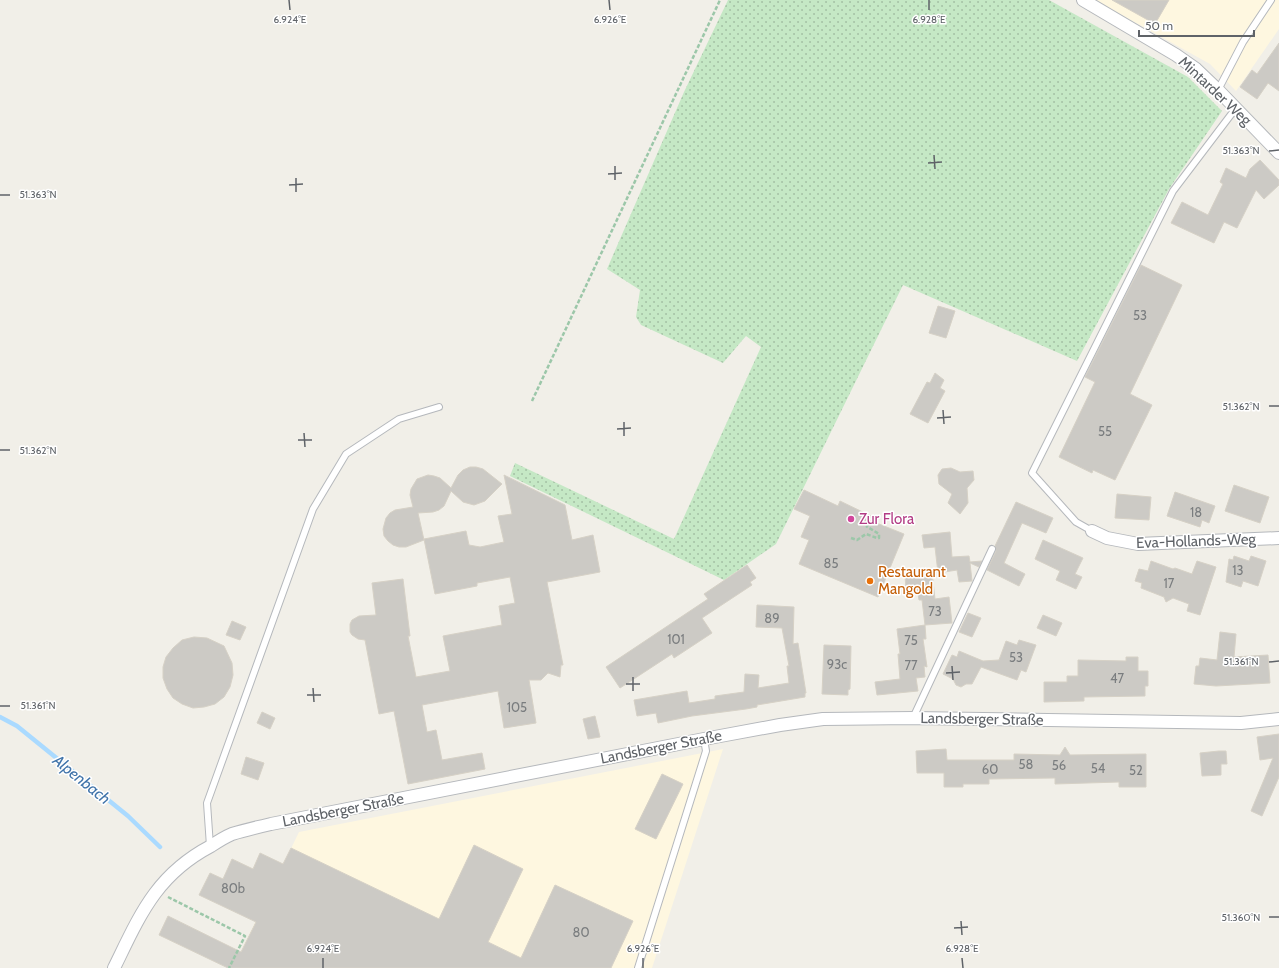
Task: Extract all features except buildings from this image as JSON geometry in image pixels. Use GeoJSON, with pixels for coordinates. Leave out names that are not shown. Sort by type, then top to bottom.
{"type":"FeatureCollection","features":[{"type":"Feature","properties":{"kind":"street","name":"Mintarder Weg"},"geometry":{"type":"LineString","coordinates":[[1083,0],[1176,55],[1196,69],[1279,153]]}},
{"type":"Feature","properties":{"kind":"street","name":"Eva-Hollands-Weg"},"geometry":{"type":"LineString","coordinates":[[1092,531],[1107,538],[1138,544],[1279,538]]}},
{"type":"Feature","properties":{"kind":"street","name":"Landsberger Straße"},"geometry":{"type":"LineString","coordinates":[[114,968],[140,914],[155,891],[172,872],[200,851],[231,834],[271,824],[704,739],[780,725],[823,719],[913,718],[1240,723],[1279,719]]}},
{"type":"Feature","properties":{"kind":"lane"},"geometry":{"type":"LineString","coordinates":[[1218,90],[1243,42],[1271,0]]}},
{"type":"Feature","properties":{"kind":"lane"},"geometry":{"type":"LineString","coordinates":[[1092,531],[1076,522],[1032,473],[1173,191],[1236,108]]}},
{"type":"Feature","properties":{"kind":"lane"},"geometry":{"type":"LineString","coordinates":[[210,846],[207,803],[313,509],[346,454],[399,419],[439,407]]}},
{"type":"Feature","properties":{"kind":"lane"},"geometry":{"type":"LineString","coordinates":[[913,718],[992,549]]}},
{"type":"Feature","properties":{"kind":"lane"},"geometry":{"type":"LineString","coordinates":[[638,968],[706,751],[704,739]]}},
{"type":"Feature","properties":{"kind":"path"},"geometry":{"type":"LineString","coordinates":[[532,401],[720,0]]}},
{"type":"Feature","properties":{"kind":"path"},"geometry":{"type":"LineString","coordinates":[[851,538],[857,540],[866,534],[879,538],[879,534],[866,526]]}},
{"type":"Feature","properties":{"kind":"path"},"geometry":{"type":"LineString","coordinates":[[155,891],[245,936],[229,968]]}},
{"type":"Feature","properties":{"kind":"shaded area"},"geometry":{"type":"Polygon","coordinates":[[[1095,0],[1279,0],[1279,29],[1236,91],[1210,64],[1095,0]]]}},
{"type":"Feature","properties":{"kind":"shaded area"},"geometry":{"type":"Polygon","coordinates":[[[723,749],[652,968],[233,968],[299,832],[723,749]]]}},
{"type":"Feature","properties":{"kind":"green space"},"geometry":{"type":"Polygon","coordinates":[[[728,0],[1049,0],[1188,77],[1222,111],[1169,189],[1077,361],[903,285],[776,544],[724,580],[510,476],[515,463],[674,539],[761,347],[746,336],[723,363],[641,325],[636,317],[640,290],[607,269],[684,92],[728,0]]]}},
{"type":"Feature","properties":{"kind":"waterway","name":"Alpenbach"},"geometry":{"type":"LineString","coordinates":[[0,717],[17,726],[128,816],[160,847]]}},
{"type":"Feature","properties":{"kind":"place","name":"Zur Flora"},"geometry":{"type":"Point","coordinates":[851,519]}},
{"type":"Feature","properties":{"kind":"place","name":"Restaurant Mangold"},"geometry":{"type":"Point","coordinates":[870,581]}}]}
